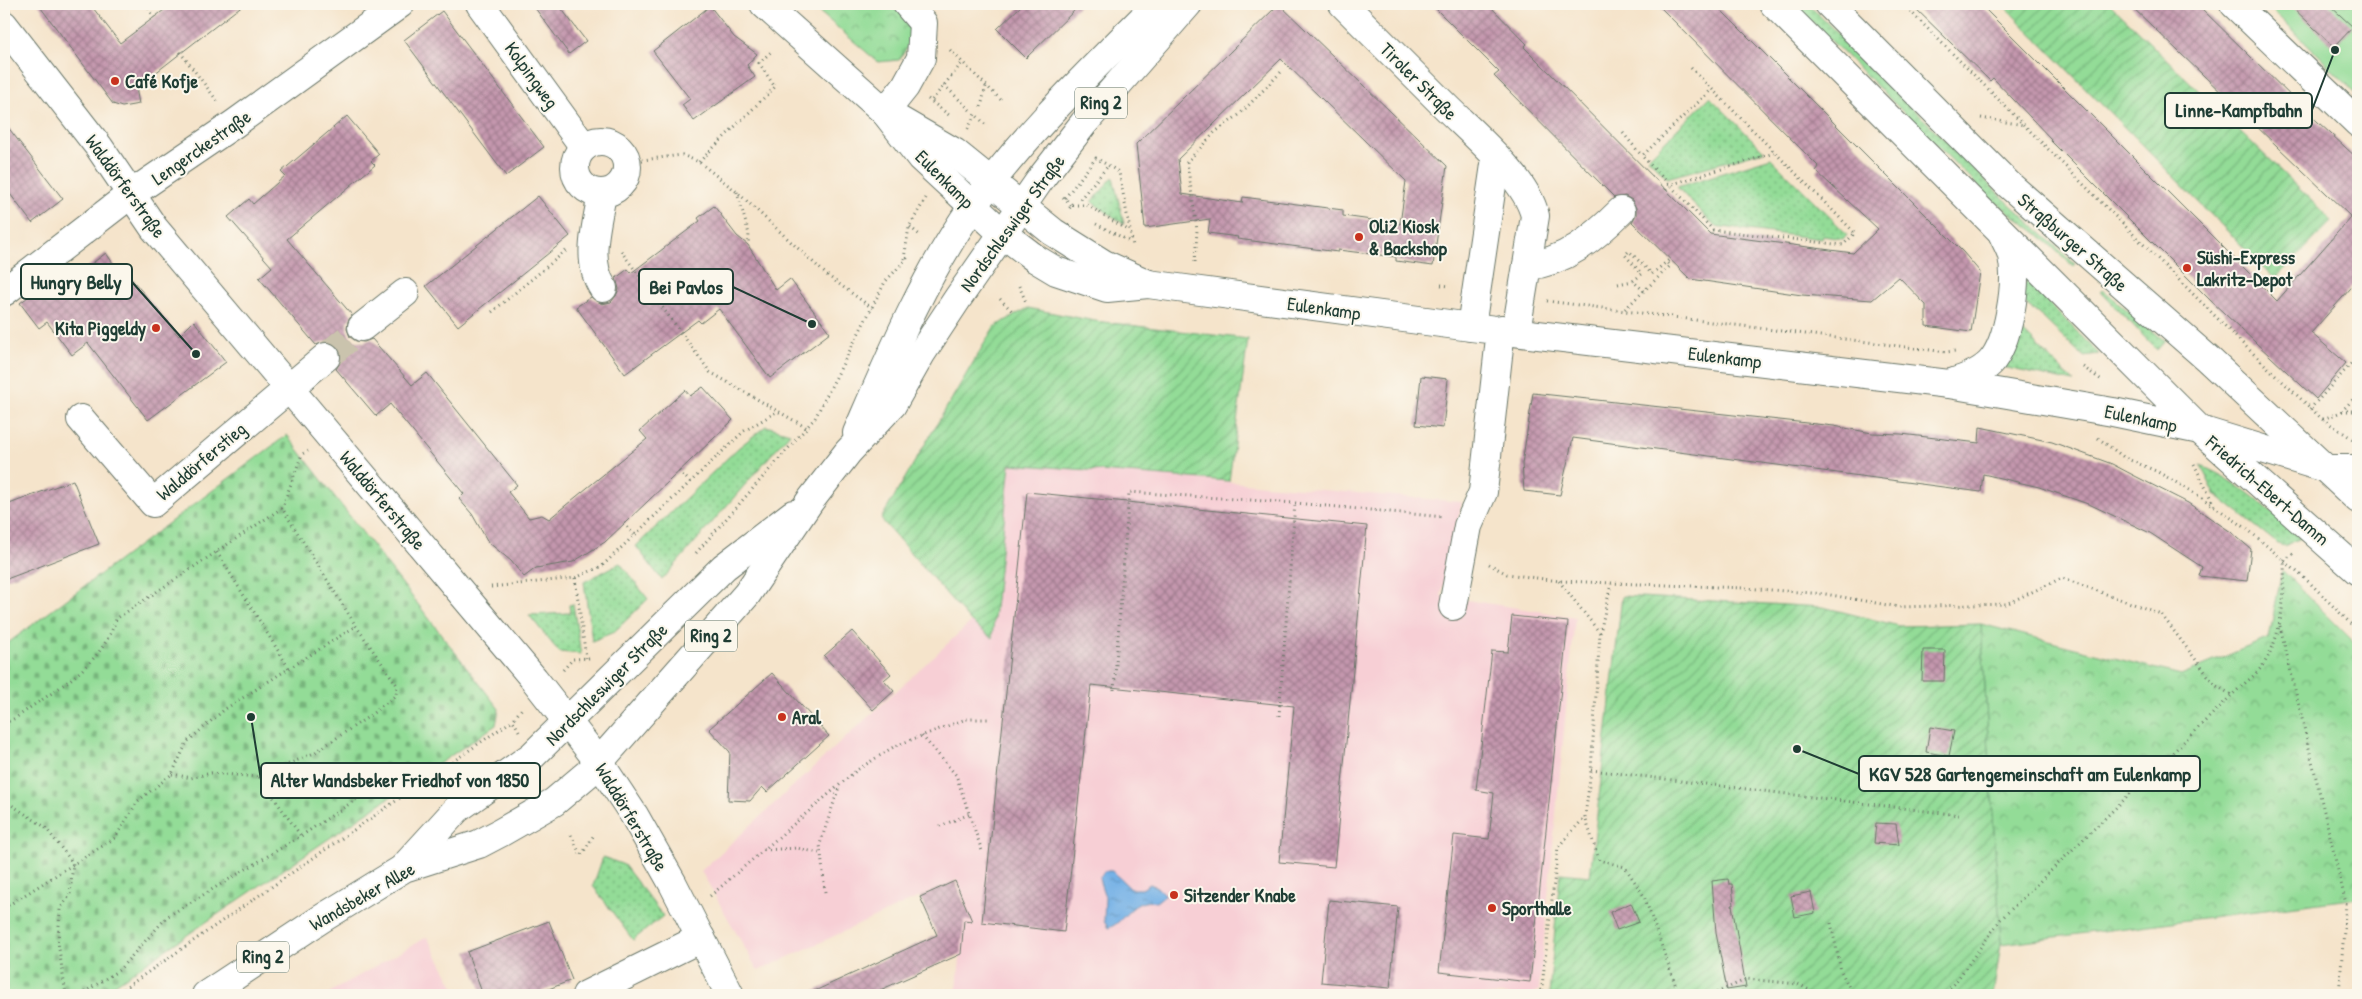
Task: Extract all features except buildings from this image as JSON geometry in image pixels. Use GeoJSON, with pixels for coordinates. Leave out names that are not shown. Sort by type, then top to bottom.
{"type":"FeatureCollection","features":[{"type":"Feature","properties":{"kind":"street","name":"Lengerckestraße"},"geometry":{"type":"LineString","coordinates":[[4,292],[132,194],[234,124],[400,4]]}},
{"type":"Feature","properties":{"kind":"street","name":"Kolpingweg"},"geometry":{"type":"LineString","coordinates":[[480,4],[584,147]]}},
{"type":"Feature","properties":{"kind":"street","name":"Eulenkamp"},"geometry":{"type":"LineString","coordinates":[[764,4],[793,32],[885,112],[954,152],[1021,208],[1080,250],[1104,264],[1148,284]]}},
{"type":"Feature","properties":{"kind":"street","name":"Nordschleswiger Straße"},"geometry":{"type":"LineString","coordinates":[[848,452],[902,330],[943,253],[973,207],[1032,132],[1157,4]]}},
{"type":"Feature","properties":{"kind":"street","name":"Nordschleswiger Straße"},"geometry":{"type":"LineString","coordinates":[[599,762],[747,594],[810,501],[848,452],[892,405],[922,354],[1002,233],[1084,123],[1188,4]]}},
{"type":"Feature","properties":{"kind":"street","name":"Tiroler Straße"},"geometry":{"type":"LineString","coordinates":[[1343,4],[1524,188],[1535,216],[1527,266],[1509,330]]}},
{"type":"Feature","properties":{"kind":"street"},"geometry":{"type":"LineString","coordinates":[[1774,4],[2200,430]]}},
{"type":"Feature","properties":{"kind":"street","name":"Straßburger Straße"},"geometry":{"type":"LineString","coordinates":[[1829,4],[2008,184],[2208,359],[2328,469]]}},
{"type":"Feature","properties":{"kind":"street"},"geometry":{"type":"LineString","coordinates":[[2234,4],[2358,123]]}},
{"type":"Feature","properties":{"kind":"street"},"geometry":{"type":"LineString","coordinates":[[885,112],[906,87],[921,58],[915,13]]}},
{"type":"Feature","properties":{"kind":"street","name":"Walddörferstraße"},"geometry":{"type":"LineString","coordinates":[[4,24],[99,147],[154,228],[459,590],[568,721],[599,762],[634,816],[730,995]]}},
{"type":"Feature","properties":{"kind":"street","name":"Eulenkamp"},"geometry":{"type":"LineString","coordinates":[[885,112],[921,158],[1002,233],[1036,259],[1056,271],[1107,288],[1148,284],[1470,327],[1509,330],[1949,384],[2087,407],[2200,430],[2328,469],[2358,469]]}},
{"type":"Feature","properties":{"kind":"street"},"geometry":{"type":"LineString","coordinates":[[601,141],[610,142],[624,154],[627,162],[627,171],[618,187],[602,194],[586,190],[576,177],[575,160],[584,147],[601,141]]}},
{"type":"Feature","properties":{"kind":"street"},"geometry":{"type":"LineString","coordinates":[[1470,327],[1496,158]]}},
{"type":"Feature","properties":{"kind":"street"},"geometry":{"type":"LineString","coordinates":[[602,194],[593,250],[593,268],[596,278],[603,288]]}},
{"type":"Feature","properties":{"kind":"street"},"geometry":{"type":"LineString","coordinates":[[1527,266],[1541,265],[1569,253],[1593,237],[1621,212]]}},
{"type":"Feature","properties":{"kind":"street","name":"Eulenkamp"},"geometry":{"type":"LineString","coordinates":[[1949,384],[1972,375],[1989,364],[2001,348],[2006,336],[2013,262],[2003,235]]}},
{"type":"Feature","properties":{"kind":"street"},"geometry":{"type":"LineString","coordinates":[[362,328],[405,293]]}},
{"type":"Feature","properties":{"kind":"street"},"geometry":{"type":"LineString","coordinates":[[1453,606],[1468,526],[1483,492],[1509,330]]}},
{"type":"Feature","properties":{"kind":"street"},"geometry":{"type":"LineString","coordinates":[[288,388],[326,357]]}},
{"type":"Feature","properties":{"kind":"street","name":"Walddörferstieg"},"geometry":{"type":"LineString","coordinates":[[82,419],[153,503],[288,388]]}},
{"type":"Feature","properties":{"kind":"street","name":"Friedrich-Ebert-Damm"},"geometry":{"type":"LineString","coordinates":[[2200,430],[2358,571]]}},
{"type":"Feature","properties":{"kind":"street"},"geometry":{"type":"LineString","coordinates":[[2328,469],[2358,499]]}},
{"type":"Feature","properties":{"kind":"street","name":"Nordschleswiger Straße"},"geometry":{"type":"LineString","coordinates":[[404,868],[457,809],[532,756],[724,566],[810,501]]}},
{"type":"Feature","properties":{"kind":"street","name":"Wandsbeker Allee"},"geometry":{"type":"LineString","coordinates":[[206,995],[321,919],[404,868],[479,844],[554,802],[575,786],[599,762]]}},
{"type":"Feature","properties":{"kind":"street"},"geometry":{"type":"LineString","coordinates":[[586,995],[701,938]]}},
{"type":"Feature","properties":{"kind":"path"},"geometry":{"type":"LineString","coordinates":[[146,4],[154,17]]}},
{"type":"Feature","properties":{"kind":"path"},"geometry":{"type":"LineString","coordinates":[[1903,4],[2310,409],[2322,419],[2354,439]]}},
{"type":"Feature","properties":{"kind":"path"},"geometry":{"type":"LineString","coordinates":[[915,13],[1001,100]]}},
{"type":"Feature","properties":{"kind":"path"},"geometry":{"type":"LineString","coordinates":[[699,162],[775,86],[759,63],[793,32]]}},
{"type":"Feature","properties":{"kind":"path"},"geometry":{"type":"LineString","coordinates":[[180,52],[234,124]]}},
{"type":"Feature","properties":{"kind":"path"},"geometry":{"type":"LineString","coordinates":[[932,100],[962,62]]}},
{"type":"Feature","properties":{"kind":"path"},"geometry":{"type":"LineString","coordinates":[[1623,133],[1642,156],[1713,230],[1843,245],[1854,232],[1691,68]]}},
{"type":"Feature","properties":{"kind":"path"},"geometry":{"type":"LineString","coordinates":[[1197,230],[1187,162],[1214,132],[1239,115],[1282,71]]}},
{"type":"Feature","properties":{"kind":"path"},"geometry":{"type":"LineString","coordinates":[[944,85],[970,110]]}},
{"type":"Feature","properties":{"kind":"path"},"geometry":{"type":"LineString","coordinates":[[982,107],[986,85]]}},
{"type":"Feature","properties":{"kind":"path"},"geometry":{"type":"LineString","coordinates":[[1642,156],[1711,90]]}},
{"type":"Feature","properties":{"kind":"path"},"geometry":{"type":"LineString","coordinates":[[967,131],[975,114],[986,125]]}},
{"type":"Feature","properties":{"kind":"path"},"geometry":{"type":"LineString","coordinates":[[1666,190],[1669,185],[1774,152]]}},
{"type":"Feature","properties":{"kind":"path"},"geometry":{"type":"LineString","coordinates":[[627,162],[682,155],[699,162],[737,192],[828,276],[872,308]]}},
{"type":"Feature","properties":{"kind":"path"},"geometry":{"type":"LineString","coordinates":[[1064,198],[1096,158],[1119,172],[1131,242],[1148,284]]}},
{"type":"Feature","properties":{"kind":"path"},"geometry":{"type":"LineString","coordinates":[[1080,199],[1108,166]]}},
{"type":"Feature","properties":{"kind":"path"},"geometry":{"type":"LineString","coordinates":[[692,558],[807,428],[833,386],[885,282],[904,260],[910,227],[930,191]]}},
{"type":"Feature","properties":{"kind":"path"},"geometry":{"type":"LineString","coordinates":[[737,192],[749,234],[748,245]]}},
{"type":"Feature","properties":{"kind":"path"},"geometry":{"type":"LineString","coordinates":[[1059,193],[1072,205],[1088,205],[1129,230]]}},
{"type":"Feature","properties":{"kind":"path"},"geometry":{"type":"LineString","coordinates":[[1066,212],[1072,205]]}},
{"type":"Feature","properties":{"kind":"path"},"geometry":{"type":"LineString","coordinates":[[1092,222],[1131,242]]}},
{"type":"Feature","properties":{"kind":"path"},"geometry":{"type":"LineString","coordinates":[[910,227],[921,236]]}},
{"type":"Feature","properties":{"kind":"path"},"geometry":{"type":"LineString","coordinates":[[492,312],[575,244]]}},
{"type":"Feature","properties":{"kind":"path"},"geometry":{"type":"LineString","coordinates":[[620,250],[710,372],[807,428]]}},
{"type":"Feature","properties":{"kind":"path"},"geometry":{"type":"LineString","coordinates":[[1618,284],[1633,281],[1642,274],[1625,255],[1629,252],[1652,274],[1670,258]]}},
{"type":"Feature","properties":{"kind":"path"},"geometry":{"type":"LineString","coordinates":[[1625,309],[1670,266],[1666,262]]}},
{"type":"Feature","properties":{"kind":"path"},"geometry":{"type":"LineString","coordinates":[[1633,281],[1644,292]]}},
{"type":"Feature","properties":{"kind":"path"},"geometry":{"type":"LineString","coordinates":[[1018,286],[1026,302]]}},
{"type":"Feature","properties":{"kind":"path"},"geometry":{"type":"LineString","coordinates":[[1000,298],[1012,311]]}},
{"type":"Feature","properties":{"kind":"path"},"geometry":{"type":"LineString","coordinates":[[1537,300],[1625,309],[1946,352],[1956,351]]}},
{"type":"Feature","properties":{"kind":"path"},"geometry":{"type":"LineString","coordinates":[[2310,409],[2358,356]]}},
{"type":"Feature","properties":{"kind":"path"},"geometry":{"type":"LineString","coordinates":[[2083,367],[2107,384]]}},
{"type":"Feature","properties":{"kind":"path"},"geometry":{"type":"LineString","coordinates":[[2341,412],[2358,394]]}},
{"type":"Feature","properties":{"kind":"path"},"geometry":{"type":"LineString","coordinates":[[459,590],[576,578],[602,566],[744,431],[778,410]]}},
{"type":"Feature","properties":{"kind":"path"},"geometry":{"type":"LineString","coordinates":[[2322,419],[2341,412],[2358,411]]}},
{"type":"Feature","properties":{"kind":"path"},"geometry":{"type":"LineString","coordinates":[[4,723],[72,681],[96,658],[111,634],[116,619],[282,508],[302,454],[329,436]]}},
{"type":"Feature","properties":{"kind":"path"},"geometry":{"type":"LineString","coordinates":[[2124,458],[2156,471],[2214,506],[2284,560],[2358,631]]}},
{"type":"Feature","properties":{"kind":"path"},"geometry":{"type":"LineString","coordinates":[[2195,464],[2214,506]]}},
{"type":"Feature","properties":{"kind":"path"},"geometry":{"type":"LineString","coordinates":[[679,471],[690,482]]}},
{"type":"Feature","properties":{"kind":"path"},"geometry":{"type":"LineString","coordinates":[[1114,690],[1129,492],[1295,503],[1458,518],[1468,526]]}},
{"type":"Feature","properties":{"kind":"path"},"geometry":{"type":"LineString","coordinates":[[1279,716],[1295,503]]}},
{"type":"Feature","properties":{"kind":"path"},"geometry":{"type":"LineString","coordinates":[[172,774],[191,778],[211,773],[259,777],[314,753],[368,717],[396,695],[397,686],[356,626],[282,508]]}},
{"type":"Feature","properties":{"kind":"path"},"geometry":{"type":"LineString","coordinates":[[624,523],[634,535]]}},
{"type":"Feature","properties":{"kind":"path"},"geometry":{"type":"LineString","coordinates":[[217,552],[290,670]]}},
{"type":"Feature","properties":{"kind":"path"},"geometry":{"type":"LineString","coordinates":[[1943,995],[1954,984],[2001,919],[2264,663],[2280,625],[2285,583],[2284,560]]}},
{"type":"Feature","properties":{"kind":"path"},"geometry":{"type":"LineString","coordinates":[[1486,563],[1507,574],[1559,581],[1745,588],[1825,594],[1899,607],[2006,604],[2062,578],[2161,614],[2215,685],[2232,695]]}},
{"type":"Feature","properties":{"kind":"path"},"geometry":{"type":"LineString","coordinates":[[576,578],[586,658]]}},
{"type":"Feature","properties":{"kind":"path"},"geometry":{"type":"LineString","coordinates":[[1559,581],[1600,633]]}},
{"type":"Feature","properties":{"kind":"path"},"geometry":{"type":"LineString","coordinates":[[1611,584],[1600,633],[1591,770],[1585,817],[1599,860],[1625,867],[1644,896],[1678,992],[1688,995]]}},
{"type":"Feature","properties":{"kind":"path"},"geometry":{"type":"LineString","coordinates":[[2280,625],[2346,904],[2339,995]]}},
{"type":"Feature","properties":{"kind":"path"},"geometry":{"type":"LineString","coordinates":[[4,908],[115,838],[138,801],[172,774],[187,742],[225,709],[290,670],[356,626]]}},
{"type":"Feature","properties":{"kind":"path"},"geometry":{"type":"LineString","coordinates":[[563,670],[573,659],[590,658],[596,665]]}},
{"type":"Feature","properties":{"kind":"path"},"geometry":{"type":"LineString","coordinates":[[115,995],[513,720],[526,703]]}},
{"type":"Feature","properties":{"kind":"path"},"geometry":{"type":"LineString","coordinates":[[688,914],[857,770],[895,746],[966,719],[991,718]]}},
{"type":"Feature","properties":{"kind":"path"},"geometry":{"type":"LineString","coordinates":[[513,720],[522,736]]}},
{"type":"Feature","properties":{"kind":"path"},"geometry":{"type":"LineString","coordinates":[[922,736],[956,775],[982,851]]}},
{"type":"Feature","properties":{"kind":"path"},"geometry":{"type":"LineString","coordinates":[[1591,770],[1959,815]]}},
{"type":"Feature","properties":{"kind":"path"},"geometry":{"type":"LineString","coordinates":[[259,777],[301,836]]}},
{"type":"Feature","properties":{"kind":"path"},"geometry":{"type":"LineString","coordinates":[[825,892],[819,852],[839,786]]}},
{"type":"Feature","properties":{"kind":"path"},"geometry":{"type":"LineString","coordinates":[[80,995],[119,970],[168,916],[301,836],[367,792]]}},
{"type":"Feature","properties":{"kind":"path"},"geometry":{"type":"LineString","coordinates":[[4,800],[45,827],[73,863],[70,895],[60,909],[58,942],[66,995]]}},
{"type":"Feature","properties":{"kind":"path"},"geometry":{"type":"LineString","coordinates":[[940,826],[970,814]]}},
{"type":"Feature","properties":{"kind":"path"},"geometry":{"type":"LineString","coordinates":[[1541,995],[1558,847],[1585,817]]}},
{"type":"Feature","properties":{"kind":"path"},"geometry":{"type":"LineString","coordinates":[[571,835],[581,856],[594,834]]}},
{"type":"Feature","properties":{"kind":"path"},"geometry":{"type":"LineString","coordinates":[[763,850],[797,848],[819,852]]}},
{"type":"Feature","properties":{"kind":"path"},"geometry":{"type":"LineString","coordinates":[[1831,924],[1841,971],[1853,995]]}},
{"type":"Feature","properties":{"kind":"path"},"geometry":{"type":"LineString","coordinates":[[1712,995],[1746,979],[1798,984],[1819,995]]}},
{"type":"Feature","properties":{"kind":"shaded area"},"geometry":{"type":"Polygon","coordinates":[[[1010,463],[1462,502],[1441,596],[1575,617],[1539,990],[1531,995],[956,995],[966,905],[956,880],[758,971],[701,871],[971,622],[992,637],[1010,463]]]}},
{"type":"Feature","properties":{"kind":"shaded area"},"geometry":{"type":"Polygon","coordinates":[[[427,937],[459,995],[325,995],[427,937]]]}},
{"type":"Feature","properties":{"kind":"green space"},"geometry":{"type":"Polygon","coordinates":[[[810,4],[897,4],[905,11],[913,39],[899,60],[878,62],[810,4]]]}},
{"type":"Feature","properties":{"kind":"green space"},"geometry":{"type":"Polygon","coordinates":[[[1794,4],[1808,4],[1999,194],[2075,264],[2073,266],[2037,233],[1990,198],[1794,4]]]}},
{"type":"Feature","properties":{"kind":"green space"},"geometry":{"type":"Polygon","coordinates":[[[2002,4],[2110,4],[2332,221],[2275,279],[2002,4]]]}},
{"type":"Feature","properties":{"kind":"green space"},"geometry":{"type":"Polygon","coordinates":[[[2266,4],[2358,4],[2358,95],[2266,4]]]}},
{"type":"Feature","properties":{"kind":"green space"},"geometry":{"type":"Polygon","coordinates":[[[1710,97],[1764,151],[1667,178],[1648,158],[1710,97]]]}},
{"type":"Feature","properties":{"kind":"green space"},"geometry":{"type":"Polygon","coordinates":[[[1771,158],[1847,234],[1843,239],[1823,236],[1822,239],[1714,226],[1677,187],[1771,158]]]}},
{"type":"Feature","properties":{"kind":"green space"},"geometry":{"type":"Polygon","coordinates":[[[1113,177],[1124,224],[1092,202],[1113,177]]]}},
{"type":"Feature","properties":{"kind":"green space"},"geometry":{"type":"Polygon","coordinates":[[[2025,282],[2029,283],[2099,354],[2083,356],[2021,300],[2025,282]]]}},
{"type":"Feature","properties":{"kind":"green space"},"geometry":{"type":"Polygon","coordinates":[[[2102,289],[2165,341],[2157,350],[2100,291],[2102,289]]]}},
{"type":"Feature","properties":{"kind":"green space"},"geometry":{"type":"Polygon","coordinates":[[[1028,308],[1095,321],[1248,339],[1229,481],[1010,464],[992,638],[971,622],[881,519],[994,327],[1028,308]]]}},
{"type":"Feature","properties":{"kind":"green space"},"geometry":{"type":"Polygon","coordinates":[[[2018,330],[2026,334],[2074,382],[2002,367],[2018,330]]]}},
{"type":"Feature","properties":{"kind":"green space"},"geometry":{"type":"Polygon","coordinates":[[[766,426],[790,433],[662,580],[636,546],[738,448],[766,426]]]}},
{"type":"Feature","properties":{"kind":"green space"},"geometry":{"type":"Polygon","coordinates":[[[287,435],[499,709],[496,725],[99,995],[4,995],[4,646],[287,435]]]}},
{"type":"Feature","properties":{"kind":"green space"},"geometry":{"type":"Polygon","coordinates":[[[2201,466],[2242,488],[2301,538],[2284,546],[2278,544],[2215,494],[2201,466]]]}},
{"type":"Feature","properties":{"kind":"green space"},"geometry":{"type":"Polygon","coordinates":[[[620,563],[648,599],[614,632],[592,641],[584,582],[620,563]]]}},
{"type":"Feature","properties":{"kind":"green space"},"geometry":{"type":"Polygon","coordinates":[[[2282,570],[2358,646],[2358,898],[2001,944],[1981,624],[2181,675],[2269,638],[2282,570]]]}},
{"type":"Feature","properties":{"kind":"green space"},"geometry":{"type":"Polygon","coordinates":[[[1622,596],[1823,607],[1899,626],[1981,624],[2001,944],[1993,995],[1549,995],[1560,873],[1590,876],[1622,596]]]}},
{"type":"Feature","properties":{"kind":"green space"},"geometry":{"type":"Polygon","coordinates":[[[573,604],[581,654],[559,652],[529,615],[570,613],[569,605],[573,604]]]}},
{"type":"Feature","properties":{"kind":"green space"},"geometry":{"type":"Polygon","coordinates":[[[603,857],[624,865],[663,916],[633,940],[593,886],[603,857]]]}},
{"type":"Feature","properties":{"kind":"water"},"geometry":{"type":"Polygon","coordinates":[[[1104,871],[1112,871],[1131,889],[1142,889],[1150,884],[1157,887],[1165,895],[1156,902],[1147,901],[1140,903],[1108,928],[1104,921],[1105,897],[1099,879],[1104,871]]]}},
{"type":"Feature","properties":{"kind":"tunnel"},"geometry":{"type":"LineString","coordinates":[[326,357],[362,327]]}},
{"type":"Feature","properties":{"kind":"place","name":"Linne-Kampfbahn"},"geometry":{"type":"Point","coordinates":[2335,50]}},
{"type":"Feature","properties":{"kind":"place","name":"Café Kofje"},"geometry":{"type":"Point","coordinates":[115,81]}},
{"type":"Feature","properties":{"kind":"place","name":"Oli2 Kiosk & Backshop"},"geometry":{"type":"Point","coordinates":[1359,237]}},
{"type":"Feature","properties":{"kind":"place","name":"Süshi-Express Lakritz-Depot"},"geometry":{"type":"Point","coordinates":[2187,268]}},
{"type":"Feature","properties":{"kind":"place","name":"Bei Pavlos"},"geometry":{"type":"Point","coordinates":[812,324]}},
{"type":"Feature","properties":{"kind":"place","name":"Kita Piggeldy"},"geometry":{"type":"Point","coordinates":[156,328]}},
{"type":"Feature","properties":{"kind":"place","name":"Hungry Belly"},"geometry":{"type":"Point","coordinates":[196,354]}},
{"type":"Feature","properties":{"kind":"place","name":"Alter Wandsbeker Friedhof von 1850"},"geometry":{"type":"Point","coordinates":[251,717]}},
{"type":"Feature","properties":{"kind":"place","name":"Aral"},"geometry":{"type":"Point","coordinates":[782,717]}},
{"type":"Feature","properties":{"kind":"place","name":"KGV 528 Gartengemeinschaft am Eulenkamp"},"geometry":{"type":"Point","coordinates":[1797,749]}},
{"type":"Feature","properties":{"kind":"place","name":"Sitzender Knabe"},"geometry":{"type":"Point","coordinates":[1174,895]}},
{"type":"Feature","properties":{"kind":"place","name":"Sporthalle"},"geometry":{"type":"Point","coordinates":[1492,908]}}]}
